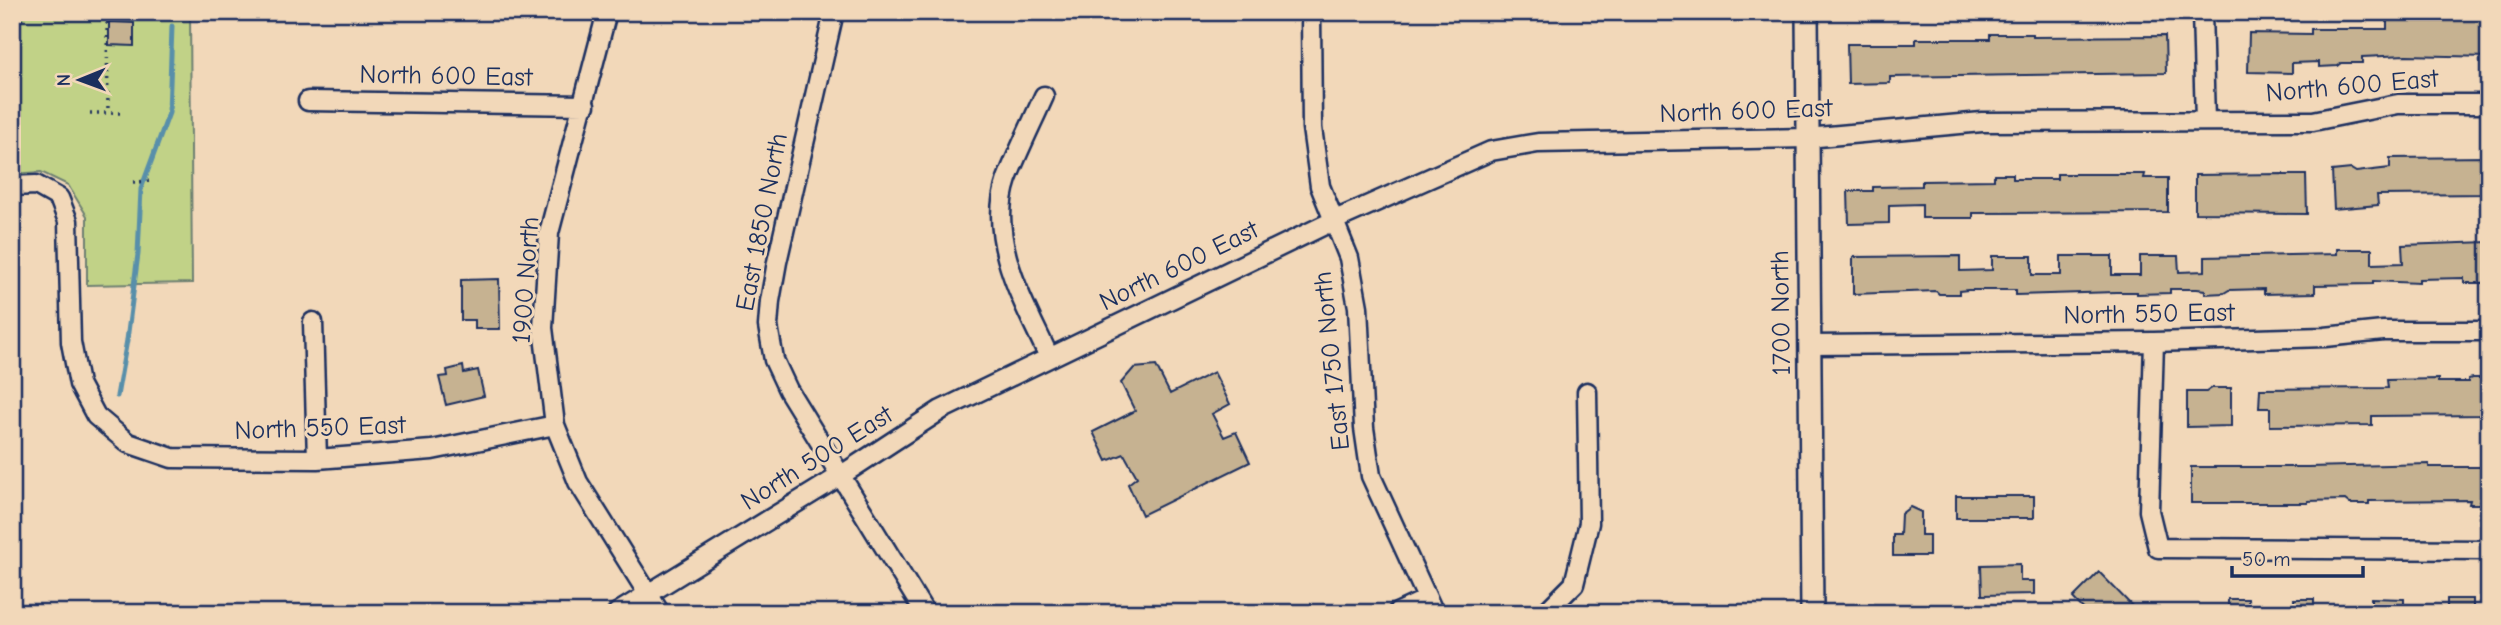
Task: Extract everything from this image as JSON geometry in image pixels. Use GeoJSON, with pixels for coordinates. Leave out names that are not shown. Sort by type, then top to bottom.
{"type":"FeatureCollection","features":[{"type":"Feature","properties":{"kind":"street","name":"1900 North"},"geometry":{"type":"LineString","coordinates":[[607,12],[549,233],[543,328],[555,425],[578,482],[660,613]]}},
{"type":"Feature","properties":{"kind":"street","name":"East 1850 North"},"geometry":{"type":"LineString","coordinates":[[834,12],[777,262],[768,326],[774,360],[788,390],[925,613]]}},
{"type":"Feature","properties":{"kind":"street","name":"East 1750 North"},"geometry":{"type":"LineString","coordinates":[[1311,12],[1312,128],[1320,186],[1349,258],[1358,307],[1364,428],[1371,477],[1430,606]]}},
{"type":"Feature","properties":{"kind":"street","name":"1700 North"},"geometry":{"type":"LineString","coordinates":[[1807,12],[1812,613]]}},
{"type":"Feature","properties":{"kind":"street"},"geometry":{"type":"LineString","coordinates":[[2202,12],[2205,121]]}},
{"type":"Feature","properties":{"kind":"street"},"geometry":{"type":"LineString","coordinates":[[1044,96],[1006,182],[1001,221],[1010,270],[1049,357]]}},
{"type":"Feature","properties":{"kind":"street","name":"North 600 East"},"geometry":{"type":"LineString","coordinates":[[308,101],[584,104]]}},
{"type":"Feature","properties":{"kind":"street","name":"North 600 East"},"geometry":{"type":"LineString","coordinates":[[1049,357],[1335,220],[1491,151],[1538,142],[1807,138],[1982,122],[2312,121],[2398,104],[2489,104]]}},
{"type":"Feature","properties":{"kind":"street","name":"North 550 East"},"geometry":{"type":"LineString","coordinates":[[12,186],[36,185],[59,198],[68,221],[71,342],[79,384],[96,416],[128,443],[172,458],[317,459],[432,450],[555,425]]}},
{"type":"Feature","properties":{"kind":"street"},"geometry":{"type":"LineString","coordinates":[[313,322],[317,459]]}},
{"type":"Feature","properties":{"kind":"street","name":"North 550 East"},"geometry":{"type":"LineString","coordinates":[[1810,345],[2154,342],[2325,337],[2383,331],[2489,331]]}},
{"type":"Feature","properties":{"kind":"street"},"geometry":{"type":"LineString","coordinates":[[2154,342],[2149,511],[2158,548],[2489,550]]}},
{"type":"Feature","properties":{"kind":"street","name":"North 500 East"},"geometry":{"type":"LineString","coordinates":[[617,613],[840,477],[941,410],[1049,357]]}},
{"type":"Feature","properties":{"kind":"street"},"geometry":{"type":"LineString","coordinates":[[1545,613],[1574,584],[1589,523],[1587,393]]}},
{"type":"Feature","properties":{"kind":"street"},"geometry":{"type":"LineString","coordinates":[[1397,613],[1430,606]]}},
{"type":"Feature","properties":{"kind":"path"},"geometry":{"type":"LineString","coordinates":[[21,12],[22,23]]}},
{"type":"Feature","properties":{"kind":"path"},"geometry":{"type":"LineString","coordinates":[[102,12],[103,23],[107,23],[108,113]]}},
{"type":"Feature","properties":{"kind":"path"},"geometry":{"type":"LineString","coordinates":[[90,113],[121,113]]}},
{"type":"Feature","properties":{"kind":"path"},"geometry":{"type":"LineString","coordinates":[[133,182],[153,181]]}},
{"type":"Feature","properties":{"kind":"green space"},"geometry":{"type":"Polygon","coordinates":[[[12,12],[190,12],[192,283],[87,285],[87,216],[68,185],[41,172],[12,174],[12,12]]]}},
{"type":"Feature","properties":{"kind":"building"},"geometry":{"type":"Polygon","coordinates":[[[2387,17],[2489,18],[2489,57],[2362,57],[2362,63],[2342,63],[2338,66],[2319,67],[2319,62],[2292,63],[2292,73],[2248,72],[2249,33],[2311,34],[2311,29],[2387,29],[2387,17]]]}},
{"type":"Feature","properties":{"kind":"building"},"geometry":{"type":"Polygon","coordinates":[[[109,22],[134,23],[134,46],[109,45],[109,22]]]}},
{"type":"Feature","properties":{"kind":"building"},"geometry":{"type":"Polygon","coordinates":[[[1990,34],[2033,34],[2033,37],[2165,36],[2166,73],[1890,77],[1890,83],[1848,84],[1847,44],[1916,44],[1916,39],[1990,39],[1990,34]]]}},
{"type":"Feature","properties":{"kind":"building"},"geometry":{"type":"Polygon","coordinates":[[[2489,157],[2489,194],[2377,195],[2378,205],[2334,209],[2332,171],[2351,169],[2356,172],[2390,168],[2390,158],[2489,157]]]}},
{"type":"Feature","properties":{"kind":"building"},"geometry":{"type":"Polygon","coordinates":[[[1994,174],[2013,174],[2013,179],[2057,179],[2057,174],[2145,174],[2144,178],[2168,178],[2168,212],[1973,213],[1973,218],[1922,218],[1922,204],[1889,205],[1889,223],[1849,224],[1848,191],[1873,191],[1873,187],[1922,186],[1922,181],[1994,180],[1994,174]]]}},
{"type":"Feature","properties":{"kind":"building"},"geometry":{"type":"Polygon","coordinates":[[[2195,175],[2306,175],[2307,214],[2195,213],[2195,175]]]}},
{"type":"Feature","properties":{"kind":"building"},"geometry":{"type":"Polygon","coordinates":[[[2489,242],[2489,281],[2483,283],[2464,283],[2464,278],[2419,279],[2419,283],[2373,281],[2373,284],[2315,285],[2315,293],[2264,294],[2264,289],[2205,294],[2205,290],[2170,289],[2170,293],[2137,294],[2116,292],[2016,295],[2016,290],[1968,290],[1959,291],[1959,294],[1939,294],[1936,291],[1853,294],[1853,257],[1960,256],[1960,271],[1992,270],[1992,256],[2032,256],[2032,275],[2061,275],[2061,256],[2112,256],[2112,275],[2140,275],[2140,256],[2178,256],[2179,272],[2205,271],[2205,257],[2337,254],[2337,249],[2372,249],[2372,264],[2403,263],[2402,245],[2489,242]]]}},
{"type":"Feature","properties":{"kind":"building"},"geometry":{"type":"Polygon","coordinates":[[[499,279],[500,329],[475,329],[475,320],[461,320],[461,280],[499,279]]]}},
{"type":"Feature","properties":{"kind":"building"},"geometry":{"type":"Polygon","coordinates":[[[463,366],[464,373],[478,370],[484,396],[446,405],[439,377],[448,376],[447,370],[463,366]]]}},
{"type":"Feature","properties":{"kind":"building"},"geometry":{"type":"Polygon","coordinates":[[[1156,366],[1170,394],[1214,372],[1230,404],[1212,414],[1224,437],[1236,432],[1250,462],[1142,515],[1128,484],[1137,477],[1124,454],[1107,461],[1093,432],[1135,411],[1121,383],[1134,368],[1156,366]]]}},
{"type":"Feature","properties":{"kind":"building"},"geometry":{"type":"Polygon","coordinates":[[[2489,378],[2489,415],[2372,416],[2372,425],[2270,426],[2270,408],[2259,408],[2260,389],[2388,388],[2387,380],[2438,379],[2438,382],[2468,382],[2468,379],[2489,378]]]}},
{"type":"Feature","properties":{"kind":"building"},"geometry":{"type":"Polygon","coordinates":[[[2212,388],[2231,388],[2231,426],[2187,427],[2187,392],[2206,392],[2212,388]]]}},
{"type":"Feature","properties":{"kind":"building"},"geometry":{"type":"Polygon","coordinates":[[[2429,464],[2429,467],[2489,467],[2489,504],[2469,504],[2470,500],[2369,501],[2369,504],[2350,504],[2345,500],[2308,503],[2191,503],[2191,467],[2429,464]]]}},
{"type":"Feature","properties":{"kind":"building"},"geometry":{"type":"Polygon","coordinates":[[[1956,496],[2034,496],[2034,518],[1956,518],[1956,496]]]}},
{"type":"Feature","properties":{"kind":"building"},"geometry":{"type":"Polygon","coordinates":[[[1910,507],[1921,512],[1921,535],[1929,535],[1929,556],[1893,556],[1893,535],[1900,535],[1901,514],[1910,507]]]}},
{"type":"Feature","properties":{"kind":"building"},"geometry":{"type":"Polygon","coordinates":[[[2020,564],[2020,581],[2034,581],[2034,594],[1982,595],[1981,565],[2020,564]]]}},
{"type":"Feature","properties":{"kind":"building"},"geometry":{"type":"Polygon","coordinates":[[[2099,572],[2139,613],[2087,613],[2073,598],[2099,572]]]}},
{"type":"Feature","properties":{"kind":"building"},"geometry":{"type":"Polygon","coordinates":[[[2371,598],[2404,599],[2404,613],[2371,613],[2371,598]]]}},
{"type":"Feature","properties":{"kind":"building"},"geometry":{"type":"Polygon","coordinates":[[[2228,599],[2248,599],[2249,613],[2228,613],[2228,599]]]}},
{"type":"Feature","properties":{"kind":"building"},"geometry":{"type":"Polygon","coordinates":[[[2294,599],[2314,599],[2314,613],[2295,613],[2294,599]]]}},
{"type":"Feature","properties":{"kind":"building"},"geometry":{"type":"Polygon","coordinates":[[[2447,599],[2473,599],[2473,613],[2447,613],[2447,599]]]}},
{"type":"Feature","properties":{"kind":"waterway"},"geometry":{"type":"LineString","coordinates":[[117,396],[138,254],[141,189],[169,113],[172,26]]}}]}
